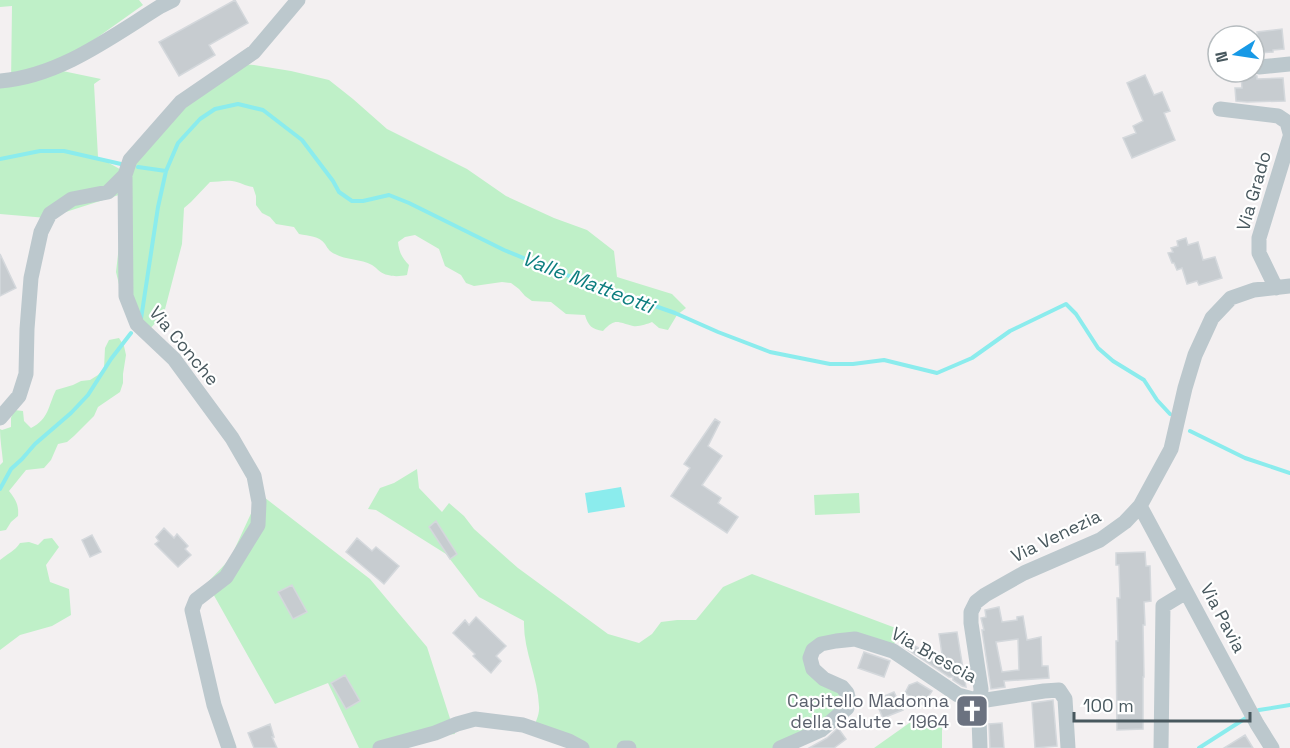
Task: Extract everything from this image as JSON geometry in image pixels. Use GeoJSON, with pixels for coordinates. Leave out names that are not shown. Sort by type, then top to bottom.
{"type":"FeatureCollection","features":[{"type":"Feature","properties":{"kind":"street"},"geometry":{"type":"LineString","coordinates":[[0,81],[17,80],[58,66],[93,49],[173,0]]}},
{"type":"Feature","properties":{"kind":"street","name":"Via Conche"},"geometry":{"type":"LineString","coordinates":[[229,748],[214,705],[192,610],[196,600],[226,577],[258,525],[259,502],[254,476],[232,438],[174,359],[137,324],[126,296],[125,175],[130,160],[181,102],[254,52],[298,0]]}},
{"type":"Feature","properties":{"kind":"street"},"geometry":{"type":"LineString","coordinates":[[1266,66],[1290,64]]}},
{"type":"Feature","properties":{"kind":"street","name":"Via Grado"},"geometry":{"type":"LineString","coordinates":[[1220,109],[1278,116],[1287,122],[1290,133]]}},
{"type":"Feature","properties":{"kind":"street","name":"Via Grado"},"geometry":{"type":"LineString","coordinates":[[1283,287],[1258,253],[1259,238],[1290,138]]}},
{"type":"Feature","properties":{"kind":"street"},"geometry":{"type":"LineString","coordinates":[[0,418],[20,396],[26,374],[27,329],[32,278],[40,232],[50,214],[72,199],[108,192],[125,175]]}},
{"type":"Feature","properties":{"kind":"street","name":"Via Venezia"},"geometry":{"type":"LineString","coordinates":[[980,748],[981,689],[971,622],[971,612],[976,602],[1024,573],[1100,540],[1125,522],[1140,506],[1171,449],[1185,388],[1212,318],[1231,298],[1254,290],[1283,287]]}},
{"type":"Feature","properties":{"kind":"street","name":"Via Pavia"},"geometry":{"type":"LineString","coordinates":[[1140,506],[1272,748]]}},
{"type":"Feature","properties":{"kind":"street"},"geometry":{"type":"LineString","coordinates":[[1161,748],[1163,606],[1186,592]]}},
{"type":"Feature","properties":{"kind":"street","name":"Via Brescia"},"geometry":{"type":"LineString","coordinates":[[780,748],[821,730],[847,708],[849,700],[842,687],[824,679],[813,669],[810,658],[813,650],[821,644],[855,639],[893,651],[958,694],[980,701]]}},
{"type":"Feature","properties":{"kind":"street"},"geometry":{"type":"LineString","coordinates":[[980,701],[1059,690],[1065,699],[1068,748]]}},
{"type":"Feature","properties":{"kind":"street"},"geometry":{"type":"LineString","coordinates":[[380,748],[475,719],[523,725],[569,741],[582,748]]}},
{"type":"Feature","properties":{"kind":"street"},"geometry":{"type":"LineString","coordinates":[[624,748],[629,748]]}},
{"type":"Feature","properties":{"kind":"green space"},"geometry":{"type":"Polygon","coordinates":[[[0,0],[139,0],[143,5],[53,69],[101,79],[94,84],[98,157],[127,173],[132,156],[228,63],[291,71],[329,80],[387,129],[467,169],[506,196],[587,230],[614,251],[617,277],[672,294],[686,308],[677,315],[668,330],[659,328],[652,322],[635,326],[614,322],[603,331],[599,330],[589,324],[585,315],[566,314],[551,302],[532,301],[511,283],[474,286],[466,283],[461,275],[445,266],[439,249],[415,235],[405,237],[398,242],[401,255],[409,265],[407,275],[386,274],[368,263],[333,253],[320,239],[299,234],[294,227],[276,224],[256,205],[253,187],[227,181],[210,182],[184,208],[182,244],[164,313],[149,330],[125,309],[116,272],[125,193],[47,218],[0,214],[0,86],[11,84],[12,6],[0,7],[0,0]]]}},
{"type":"Feature","properties":{"kind":"green space"},"geometry":{"type":"Polygon","coordinates":[[[119,338],[126,355],[120,392],[98,407],[94,416],[67,442],[58,444],[51,460],[44,468],[26,470],[9,491],[14,497],[18,516],[6,530],[0,531],[0,465],[3,462],[0,429],[11,427],[14,410],[23,411],[24,421],[31,428],[41,421],[56,390],[90,380],[98,375],[104,368],[105,348],[109,340],[119,338]]]}},
{"type":"Feature","properties":{"kind":"green space"},"geometry":{"type":"Polygon","coordinates":[[[417,469],[419,488],[442,512],[449,503],[518,568],[608,634],[639,643],[652,634],[661,622],[696,620],[723,587],[752,574],[898,627],[893,651],[836,641],[810,658],[842,687],[847,708],[780,748],[568,748],[533,730],[539,706],[524,632],[524,621],[479,597],[446,554],[376,510],[368,509],[380,488],[394,483],[417,469]]]}},
{"type":"Feature","properties":{"kind":"green space"},"geometry":{"type":"Polygon","coordinates":[[[859,493],[860,513],[815,515],[814,495],[859,493]]]}},
{"type":"Feature","properties":{"kind":"green space"},"geometry":{"type":"Polygon","coordinates":[[[260,494],[370,579],[427,647],[455,734],[419,737],[378,748],[359,748],[328,683],[275,704],[207,583],[230,559],[260,494]]]}},
{"type":"Feature","properties":{"kind":"green space"},"geometry":{"type":"Polygon","coordinates":[[[52,538],[59,547],[46,565],[50,582],[69,589],[71,615],[52,626],[20,635],[0,650],[0,560],[20,543],[29,542],[38,545],[44,539],[52,538]]]}},
{"type":"Feature","properties":{"kind":"green space"},"geometry":{"type":"Polygon","coordinates":[[[922,714],[942,727],[942,748],[874,748],[922,714]]]}},
{"type":"Feature","properties":{"kind":"water"},"geometry":{"type":"Polygon","coordinates":[[[621,487],[625,507],[588,513],[585,493],[621,487]]]}},
{"type":"Feature","properties":{"kind":"building"},"geometry":{"type":"Polygon","coordinates":[[[235,0],[248,23],[209,45],[215,55],[179,76],[159,42],[235,0]]]}},
{"type":"Feature","properties":{"kind":"building"},"geometry":{"type":"Polygon","coordinates":[[[1282,29],[1284,49],[1266,53],[1266,31],[1282,29]]]}},
{"type":"Feature","properties":{"kind":"building"},"geometry":{"type":"Polygon","coordinates":[[[1145,75],[1154,95],[1162,92],[1170,111],[1164,113],[1175,140],[1132,158],[1123,138],[1136,133],[1133,126],[1143,121],[1127,83],[1145,75]]]}},
{"type":"Feature","properties":{"kind":"building"},"geometry":{"type":"Polygon","coordinates":[[[1283,78],[1285,101],[1236,101],[1235,88],[1242,88],[1242,84],[1266,84],[1266,79],[1283,78]]]}},
{"type":"Feature","properties":{"kind":"building"},"geometry":{"type":"Polygon","coordinates":[[[1186,238],[1188,245],[1198,242],[1203,260],[1215,257],[1222,278],[1199,285],[1197,281],[1187,284],[1182,268],[1177,270],[1168,253],[1173,252],[1171,248],[1178,246],[1177,241],[1186,238]]]}},
{"type":"Feature","properties":{"kind":"building"},"geometry":{"type":"Polygon","coordinates":[[[0,254],[16,288],[0,296],[0,254]]]}},
{"type":"Feature","properties":{"kind":"building"},"geometry":{"type":"Polygon","coordinates":[[[715,419],[720,422],[708,446],[722,456],[702,485],[721,498],[718,503],[738,517],[727,533],[671,496],[690,468],[684,464],[715,419]]]}},
{"type":"Feature","properties":{"kind":"building"},"geometry":{"type":"Polygon","coordinates":[[[436,521],[457,554],[450,559],[429,527],[436,521]]]}},
{"type":"Feature","properties":{"kind":"building"},"geometry":{"type":"Polygon","coordinates":[[[164,528],[174,538],[177,534],[188,546],[185,549],[191,555],[178,567],[155,544],[159,541],[156,537],[164,528]]]}},
{"type":"Feature","properties":{"kind":"building"},"geometry":{"type":"Polygon","coordinates":[[[92,535],[101,552],[90,557],[82,540],[92,535]]]}},
{"type":"Feature","properties":{"kind":"building"},"geometry":{"type":"Polygon","coordinates":[[[357,538],[372,551],[376,547],[399,566],[384,584],[346,552],[357,538]]]}},
{"type":"Feature","properties":{"kind":"building"},"geometry":{"type":"Polygon","coordinates":[[[1145,552],[1146,566],[1150,566],[1151,601],[1144,602],[1143,729],[1117,730],[1116,641],[1118,641],[1117,598],[1120,598],[1119,565],[1116,565],[1116,553],[1145,552]]]}},
{"type":"Feature","properties":{"kind":"building"},"geometry":{"type":"Polygon","coordinates":[[[292,585],[307,612],[293,619],[278,592],[292,585]]]}},
{"type":"Feature","properties":{"kind":"building"},"geometry":{"type":"Polygon","coordinates":[[[999,607],[1002,622],[1017,620],[1017,617],[1023,616],[1027,640],[1041,637],[1042,666],[1048,666],[1049,678],[1004,681],[1005,687],[991,689],[981,618],[986,617],[985,610],[999,607]],[[1018,639],[996,642],[1002,672],[1019,670],[1018,639]]]}},
{"type":"Feature","properties":{"kind":"building"},"geometry":{"type":"Polygon","coordinates":[[[476,617],[506,646],[496,656],[501,661],[491,673],[453,633],[465,620],[469,625],[476,617]]]}},
{"type":"Feature","properties":{"kind":"building"},"geometry":{"type":"Polygon","coordinates":[[[957,632],[966,687],[901,645],[904,640],[943,661],[939,634],[957,632]]]}},
{"type":"Feature","properties":{"kind":"building"},"geometry":{"type":"Polygon","coordinates":[[[864,652],[890,661],[884,677],[858,668],[864,652]]]}},
{"type":"Feature","properties":{"kind":"building"},"geometry":{"type":"Polygon","coordinates":[[[345,675],[360,701],[346,709],[331,683],[345,675]]]}},
{"type":"Feature","properties":{"kind":"building"},"geometry":{"type":"Polygon","coordinates":[[[917,682],[932,691],[923,705],[905,693],[909,685],[917,682]]]}},
{"type":"Feature","properties":{"kind":"building"},"geometry":{"type":"Polygon","coordinates":[[[894,692],[903,710],[883,718],[875,700],[894,692]]]}},
{"type":"Feature","properties":{"kind":"building"},"geometry":{"type":"Polygon","coordinates":[[[1053,700],[1057,746],[1035,748],[1032,703],[1053,700]]]}},
{"type":"Feature","properties":{"kind":"building"},"geometry":{"type":"Polygon","coordinates":[[[1002,723],[1004,748],[990,748],[989,724],[1002,723]]]}},
{"type":"Feature","properties":{"kind":"building"},"geometry":{"type":"Polygon","coordinates":[[[270,724],[277,748],[254,748],[248,733],[270,724]]]}},
{"type":"Feature","properties":{"kind":"building"},"geometry":{"type":"Polygon","coordinates":[[[838,728],[846,739],[834,748],[809,748],[827,738],[838,728]]]}},
{"type":"Feature","properties":{"kind":"building"},"geometry":{"type":"Polygon","coordinates":[[[1245,735],[1253,748],[1224,748],[1245,735]]]}},
{"type":"Feature","properties":{"kind":"waterway","name":"Valle Matteotti"},"geometry":{"type":"LineString","coordinates":[[141,319],[158,207],[166,171],[178,143],[200,119],[215,109],[238,104],[263,110],[302,140],[339,192],[352,201],[389,195],[504,250],[555,271],[675,313],[770,352],[830,364],[884,360],[937,373],[972,358],[1010,331],[1066,304],[1076,314],[1098,348],[1113,361],[1144,380],[1157,400],[1170,414]]}},
{"type":"Feature","properties":{"kind":"waterway"},"geometry":{"type":"LineString","coordinates":[[0,159],[40,151],[64,151],[121,164]]}},
{"type":"Feature","properties":{"kind":"waterway"},"geometry":{"type":"LineString","coordinates":[[138,167],[166,171]]}},
{"type":"Feature","properties":{"kind":"waterway","name":"Valle Matteotti"},"geometry":{"type":"LineString","coordinates":[[0,489],[11,469],[88,395],[131,333]]}},
{"type":"Feature","properties":{"kind":"waterway","name":"Valle Matteotti"},"geometry":{"type":"LineString","coordinates":[[1190,431],[1245,458],[1290,473]]}},
{"type":"Feature","properties":{"kind":"waterway"},"geometry":{"type":"LineString","coordinates":[[1256,712],[1290,705]]}},
{"type":"Feature","properties":{"kind":"waterway"},"geometry":{"type":"LineString","coordinates":[[1199,748],[1249,716]]}},
{"type":"Feature","properties":{"kind":"place","name":"Capitello Madonna della Salute - 1964"},"geometry":{"type":"Point","coordinates":[972,711]}}]}
